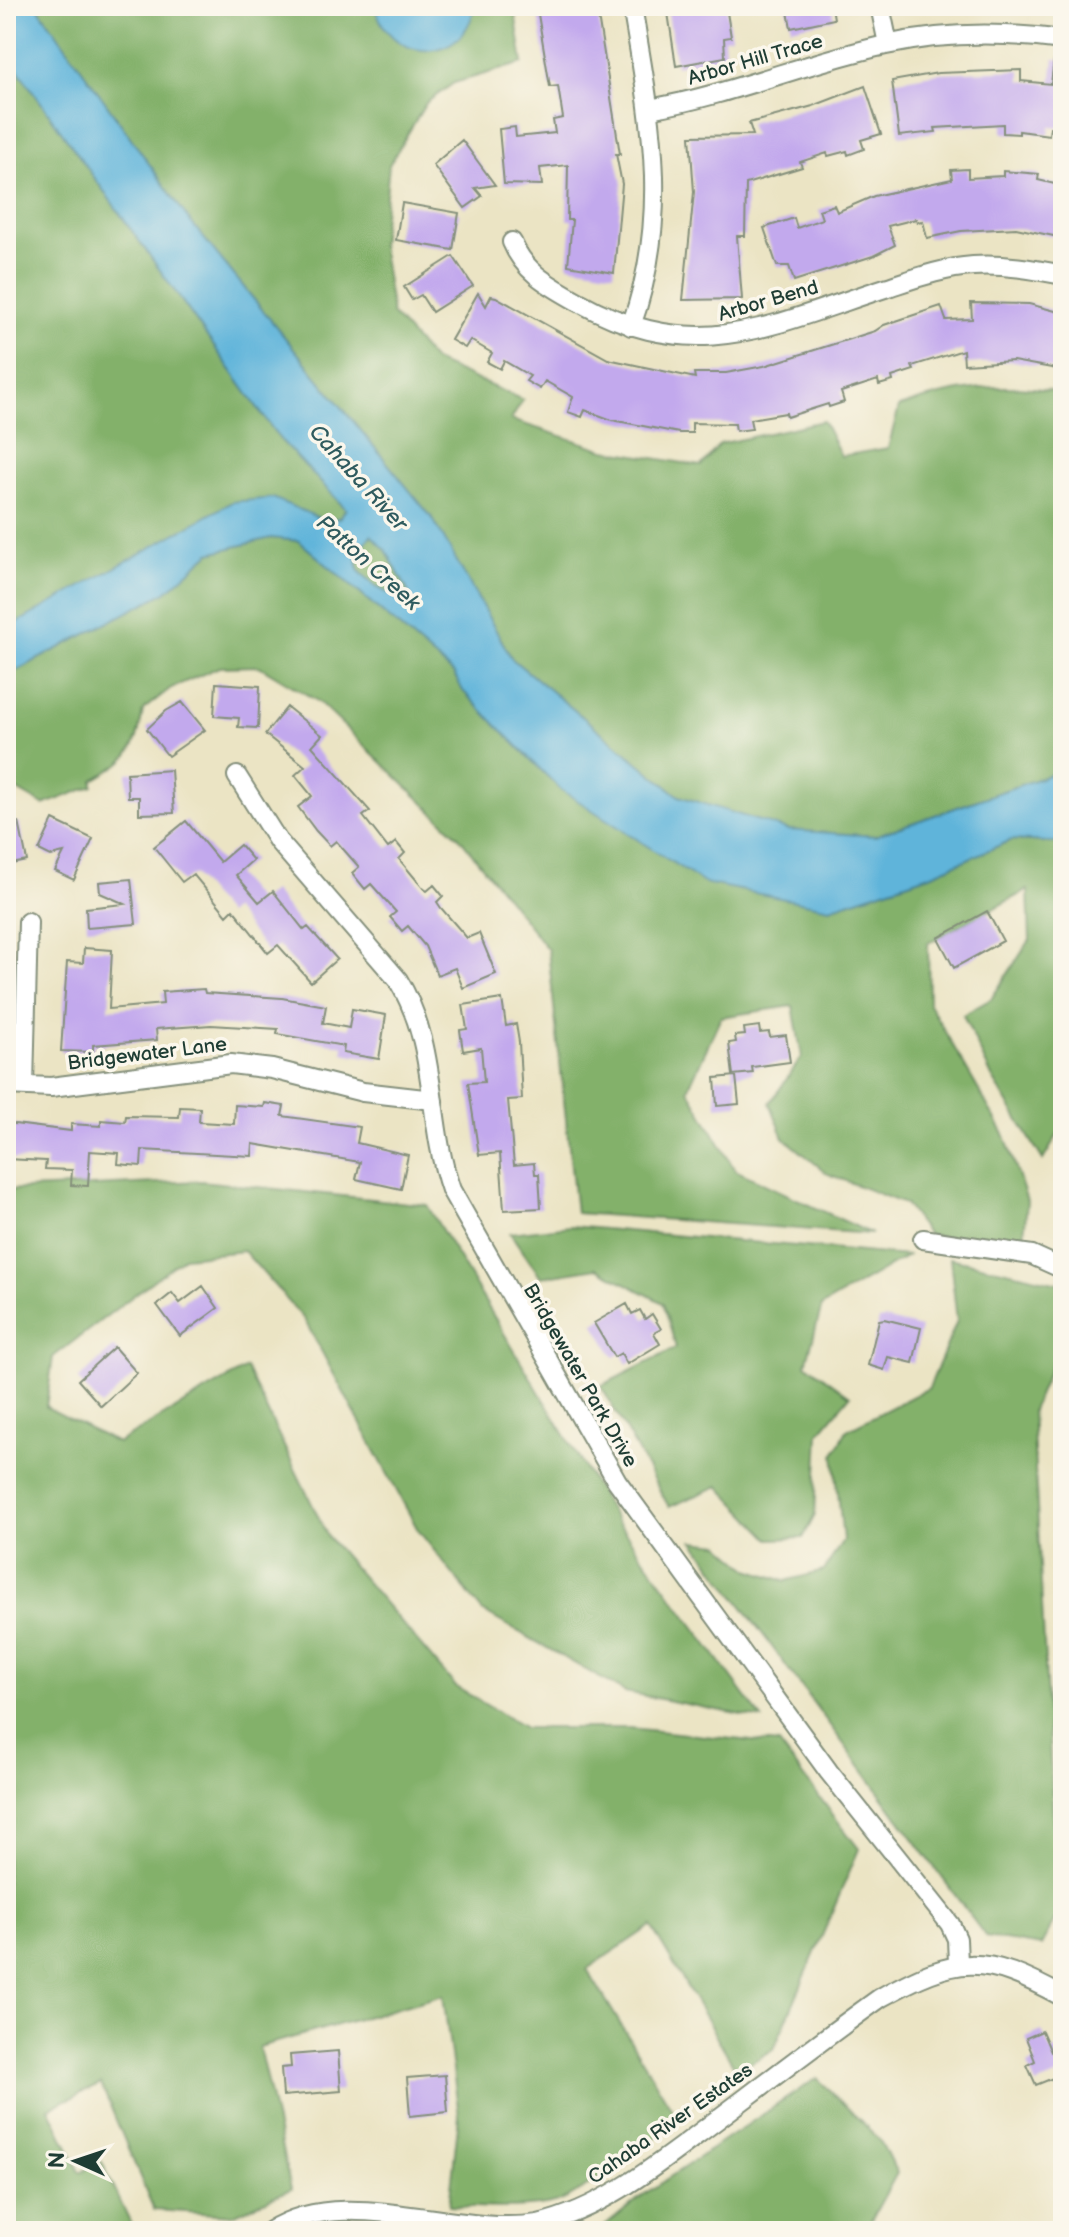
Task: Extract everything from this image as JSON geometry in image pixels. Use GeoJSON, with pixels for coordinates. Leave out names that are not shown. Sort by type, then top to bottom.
{"type":"FeatureCollection","features":[{"type":"Feature","properties":{"kind":"street"},"geometry":{"type":"LineString","coordinates":[[631,326],[647,275],[655,226],[656,172],[632,6]]}},
{"type":"Feature","properties":{"kind":"street"},"geometry":{"type":"LineString","coordinates":[[880,6],[888,44]]}},
{"type":"Feature","properties":{"kind":"street","name":"Arbor Hill Trace"},"geometry":{"type":"LineString","coordinates":[[649,109],[742,88],[888,44],[1006,34],[1063,40]]}},
{"type":"Feature","properties":{"kind":"street","name":"Arbor Bend"},"geometry":{"type":"LineString","coordinates":[[512,242],[519,259],[531,272],[598,312],[631,326],[678,337],[722,337],[946,270],[1015,266],[1063,275]]}},
{"type":"Feature","properties":{"kind":"street","name":"Bridgewater Park Drive"},"geometry":{"type":"LineString","coordinates":[[237,776],[278,841],[398,980],[419,1017],[444,1171],[460,1212],[617,1481],[829,1772],[950,1924],[957,1939],[958,1963]]}},
{"type":"Feature","properties":{"kind":"street"},"geometry":{"type":"LineString","coordinates":[[15,1086],[28,922]]}},
{"type":"Feature","properties":{"kind":"street","name":"Bridgewater Lane"},"geometry":{"type":"LineString","coordinates":[[15,1086],[95,1082],[231,1064],[272,1069],[363,1092],[433,1100]]}},
{"type":"Feature","properties":{"kind":"street"},"geometry":{"type":"LineString","coordinates":[[923,1239],[1032,1255],[1063,1269]]}},
{"type":"Feature","properties":{"kind":"street","name":"Cahaba River Estates"},"geometry":{"type":"LineString","coordinates":[[270,2231],[293,2219],[334,2212],[379,2215],[471,2229],[536,2225],[585,2208],[686,2143],[880,1998],[925,1973],[958,1963],[975,1963],[1011,1973],[1063,1997]]}},
{"type":"Feature","properties":{"kind":"green space"},"geometry":{"type":"Polygon","coordinates":[[[37,6],[514,6],[523,63],[454,83],[426,103],[389,165],[381,244],[392,314],[434,361],[523,400],[511,420],[605,450],[701,466],[720,444],[823,421],[841,456],[888,448],[899,407],[940,395],[1000,387],[1063,392],[1063,770],[875,836],[788,830],[680,797],[512,659],[433,519],[189,220],[37,6]]]}},
{"type":"Feature","properties":{"kind":"green space"},"geometry":{"type":"Polygon","coordinates":[[[6,53],[279,438],[346,509],[339,518],[326,521],[232,502],[6,629],[6,53]]]}},
{"type":"Feature","properties":{"kind":"green space"},"geometry":{"type":"Polygon","coordinates":[[[371,534],[386,550],[418,609],[375,587],[358,570],[357,554],[371,534]]]}},
{"type":"Feature","properties":{"kind":"green space"},"geometry":{"type":"Polygon","coordinates":[[[271,538],[299,541],[454,674],[463,691],[560,789],[830,908],[930,875],[1012,840],[1063,843],[1063,1126],[1043,1160],[992,1077],[963,1015],[991,999],[1030,940],[1028,890],[928,943],[929,1004],[1005,1136],[1027,1201],[1023,1248],[928,1235],[905,1204],[828,1174],[784,1138],[770,1103],[802,1057],[793,1006],[721,1017],[688,1089],[735,1170],[872,1234],[576,1213],[548,950],[460,838],[319,702],[259,666],[219,667],[171,688],[143,710],[129,753],[115,767],[93,780],[93,786],[43,805],[12,787],[6,787],[6,676],[166,592],[210,553],[271,538]]]}},
{"type":"Feature","properties":{"kind":"green space"},"geometry":{"type":"Polygon","coordinates":[[[201,1181],[427,1205],[616,1520],[762,1719],[625,1692],[482,1611],[418,1530],[304,1319],[244,1251],[184,1257],[53,1357],[46,1407],[117,1443],[246,1368],[328,1537],[456,1687],[525,1728],[630,1728],[779,1744],[859,1849],[774,2049],[737,2071],[651,1926],[587,1969],[678,2119],[599,2179],[555,2203],[516,2208],[449,2206],[459,2115],[443,1995],[259,2047],[291,2189],[233,2215],[154,2210],[101,2084],[49,2108],[80,2172],[102,2162],[134,2231],[6,2229],[6,1190],[201,1181]]]}},
{"type":"Feature","properties":{"kind":"green space"},"geometry":{"type":"Polygon","coordinates":[[[571,1226],[907,1256],[822,1306],[806,1364],[850,1396],[819,1433],[815,1515],[803,1538],[770,1539],[719,1486],[669,1507],[601,1386],[676,1348],[663,1303],[597,1268],[541,1277],[510,1233],[571,1226]]]}},
{"type":"Feature","properties":{"kind":"green space"},"geometry":{"type":"Polygon","coordinates":[[[950,1258],[1063,1284],[1063,1337],[1032,1410],[1058,1914],[1041,1946],[986,1937],[694,1541],[720,1544],[749,1569],[785,1581],[824,1571],[843,1540],[834,1454],[847,1430],[929,1388],[957,1321],[950,1258]]]}},
{"type":"Feature","properties":{"kind":"green space"},"geometry":{"type":"Polygon","coordinates":[[[817,2078],[879,2139],[897,2173],[865,2231],[599,2231],[643,2195],[817,2078]]]}},
{"type":"Feature","properties":{"kind":"water","name":"Cahaba River"},"geometry":{"type":"Polygon","coordinates":[[[6,6],[37,6],[189,220],[433,519],[512,659],[679,796],[788,830],[875,836],[1063,770],[1063,843],[1012,840],[930,875],[830,908],[704,883],[560,789],[463,691],[454,674],[299,541],[271,538],[210,553],[166,592],[6,676],[6,629],[232,502],[273,498],[326,521],[339,518],[346,509],[279,438],[6,53],[6,6]],[[371,535],[357,554],[358,570],[376,587],[417,608],[386,550],[371,535]]]}},
{"type":"Feature","properties":{"kind":"water"},"geometry":{"type":"Polygon","coordinates":[[[374,6],[474,6],[471,20],[455,41],[444,47],[419,50],[394,38],[384,27],[374,6]]]}},
{"type":"Feature","properties":{"kind":"building"},"geometry":{"type":"Polygon","coordinates":[[[594,6],[598,16],[622,184],[614,273],[568,265],[572,220],[567,220],[568,165],[540,168],[542,185],[504,184],[499,129],[515,127],[516,137],[555,133],[553,120],[563,118],[558,86],[550,87],[537,8],[594,6]]]}},
{"type":"Feature","properties":{"kind":"building"},"geometry":{"type":"Polygon","coordinates":[[[667,6],[726,6],[731,37],[724,38],[725,57],[676,66],[667,6]]]}},
{"type":"Feature","properties":{"kind":"building"},"geometry":{"type":"Polygon","coordinates":[[[787,6],[832,6],[834,19],[791,28],[787,6]]]}},
{"type":"Feature","properties":{"kind":"building"},"geometry":{"type":"Polygon","coordinates":[[[1054,59],[1063,60],[1063,128],[1050,127],[1049,135],[1019,131],[1019,134],[1003,133],[1003,124],[935,128],[936,132],[899,136],[892,81],[938,73],[1021,70],[1021,81],[1051,84],[1054,59]]]}},
{"type":"Feature","properties":{"kind":"building"},"geometry":{"type":"Polygon","coordinates":[[[865,86],[881,134],[861,140],[864,149],[848,155],[847,151],[828,156],[827,153],[800,162],[802,167],[746,184],[745,236],[737,236],[742,299],[683,300],[694,192],[690,136],[753,135],[749,123],[813,106],[865,86]]]}},
{"type":"Feature","properties":{"kind":"building"},"geometry":{"type":"Polygon","coordinates":[[[462,140],[495,185],[475,188],[482,196],[465,208],[433,165],[462,140]]]}},
{"type":"Feature","properties":{"kind":"building"},"geometry":{"type":"Polygon","coordinates":[[[968,169],[968,178],[1003,176],[1003,171],[1039,174],[1038,180],[1063,186],[1063,238],[1016,228],[961,231],[927,238],[923,221],[917,222],[916,219],[888,226],[895,245],[873,256],[794,281],[789,266],[777,266],[764,228],[794,218],[797,228],[822,219],[819,210],[834,205],[837,212],[874,196],[952,179],[951,170],[968,169]]]}},
{"type":"Feature","properties":{"kind":"building"},"geometry":{"type":"Polygon","coordinates":[[[402,203],[459,213],[453,250],[396,240],[402,203]]]}},
{"type":"Feature","properties":{"kind":"building"},"geometry":{"type":"Polygon","coordinates":[[[453,256],[473,286],[432,312],[421,295],[412,300],[404,287],[453,256]]]}},
{"type":"Feature","properties":{"kind":"building"},"geometry":{"type":"Polygon","coordinates":[[[478,293],[486,306],[491,296],[496,297],[608,359],[695,378],[694,373],[726,373],[764,366],[875,331],[884,325],[941,306],[946,320],[972,319],[971,303],[1029,304],[1063,313],[1063,370],[1013,361],[964,364],[963,350],[912,366],[914,370],[892,377],[893,381],[879,385],[878,380],[841,392],[844,402],[829,407],[828,404],[787,417],[786,413],[750,419],[752,429],[736,431],[735,424],[692,423],[692,433],[679,433],[612,420],[585,410],[582,417],[568,412],[573,397],[545,381],[540,389],[526,381],[530,376],[504,361],[500,369],[487,362],[492,353],[470,340],[465,348],[451,340],[478,293]]]}},
{"type":"Feature","properties":{"kind":"building"},"geometry":{"type":"Polygon","coordinates":[[[216,683],[260,686],[258,728],[238,727],[239,718],[214,716],[216,683]]]}},
{"type":"Feature","properties":{"kind":"building"},"geometry":{"type":"Polygon","coordinates":[[[182,702],[205,730],[168,756],[147,729],[166,711],[182,702]]]}},
{"type":"Feature","properties":{"kind":"building"},"geometry":{"type":"Polygon","coordinates":[[[287,707],[322,735],[312,746],[370,811],[363,816],[388,848],[396,842],[405,853],[399,859],[423,888],[427,891],[434,885],[443,896],[437,902],[467,938],[479,933],[496,974],[463,988],[455,968],[437,975],[425,946],[408,926],[402,931],[390,917],[396,912],[371,884],[365,889],[352,873],[359,867],[336,841],[330,846],[316,831],[298,807],[312,796],[295,775],[305,766],[265,734],[287,707]]]}},
{"type":"Feature","properties":{"kind":"building"},"geometry":{"type":"Polygon","coordinates":[[[171,770],[174,813],[139,814],[139,797],[128,797],[127,773],[171,770]]]}},
{"type":"Feature","properties":{"kind":"building"},"geometry":{"type":"Polygon","coordinates":[[[53,820],[93,839],[74,880],[55,871],[64,853],[51,856],[39,850],[53,820]]]}},
{"type":"Feature","properties":{"kind":"building"},"geometry":{"type":"Polygon","coordinates":[[[186,821],[220,862],[240,845],[253,860],[236,875],[259,902],[273,891],[304,930],[308,927],[337,959],[311,982],[278,945],[268,953],[233,909],[227,915],[193,874],[182,882],[154,847],[186,821]]]}},
{"type":"Feature","properties":{"kind":"building"},"geometry":{"type":"Polygon","coordinates":[[[19,822],[27,861],[6,865],[6,825],[19,822]]]}},
{"type":"Feature","properties":{"kind":"building"},"geometry":{"type":"Polygon","coordinates":[[[131,879],[136,924],[87,928],[86,908],[125,904],[100,893],[99,882],[131,879]]]}},
{"type":"Feature","properties":{"kind":"building"},"geometry":{"type":"Polygon","coordinates":[[[987,911],[1003,941],[954,968],[938,938],[987,911]]]}},
{"type":"Feature","properties":{"kind":"building"},"geometry":{"type":"Polygon","coordinates":[[[84,948],[112,950],[109,1009],[163,1004],[162,992],[204,989],[205,993],[282,998],[326,1006],[323,1023],[349,1028],[352,1009],[386,1015],[379,1059],[343,1053],[344,1046],[277,1034],[278,1029],[211,1025],[156,1029],[157,1040],[93,1045],[93,1052],[61,1051],[67,962],[83,963],[84,948]]]}},
{"type":"Feature","properties":{"kind":"building"},"geometry":{"type":"Polygon","coordinates":[[[502,999],[506,1026],[516,1024],[519,1042],[522,1099],[508,1100],[514,1165],[534,1163],[535,1174],[539,1174],[541,1208],[504,1210],[500,1153],[479,1155],[468,1083],[484,1082],[481,1048],[463,1051],[460,1030],[467,1029],[463,1005],[502,999]]]}},
{"type":"Feature","properties":{"kind":"building"},"geometry":{"type":"Polygon","coordinates":[[[759,1026],[760,1033],[769,1032],[770,1037],[786,1035],[790,1062],[752,1067],[753,1073],[733,1075],[729,1043],[736,1042],[735,1036],[745,1035],[744,1028],[759,1026]]]}},
{"type":"Feature","properties":{"kind":"building"},"geometry":{"type":"Polygon","coordinates":[[[736,1076],[739,1104],[717,1106],[715,1078],[736,1076]]]}},
{"type":"Feature","properties":{"kind":"building"},"geometry":{"type":"Polygon","coordinates":[[[265,1103],[284,1106],[282,1116],[360,1127],[357,1143],[408,1155],[401,1189],[356,1179],[360,1162],[253,1144],[252,1156],[142,1150],[141,1166],[118,1164],[119,1153],[90,1151],[88,1186],[71,1185],[72,1170],[45,1169],[46,1161],[6,1159],[6,1123],[71,1131],[71,1124],[101,1126],[101,1120],[125,1122],[126,1116],[179,1117],[180,1107],[200,1108],[199,1122],[234,1124],[235,1105],[264,1107],[265,1103]]]}},
{"type":"Feature","properties":{"kind":"building"},"geometry":{"type":"Polygon","coordinates":[[[203,1286],[218,1308],[180,1336],[157,1305],[172,1293],[180,1303],[203,1286]]]}},
{"type":"Feature","properties":{"kind":"building"},"geometry":{"type":"Polygon","coordinates":[[[627,1304],[632,1314],[640,1310],[645,1319],[652,1314],[661,1329],[654,1333],[660,1344],[627,1364],[621,1353],[614,1357],[594,1323],[627,1304]]]}},
{"type":"Feature","properties":{"kind":"building"},"geometry":{"type":"Polygon","coordinates":[[[879,1320],[921,1328],[913,1363],[888,1357],[884,1370],[868,1365],[879,1320]]]}},
{"type":"Feature","properties":{"kind":"building"},"geometry":{"type":"Polygon","coordinates":[[[114,1347],[137,1373],[101,1406],[78,1380],[114,1347]]]}},
{"type":"Feature","properties":{"kind":"building"},"geometry":{"type":"Polygon","coordinates":[[[1042,2031],[1051,2052],[1063,2047],[1063,2074],[1036,2085],[1027,2065],[1035,2061],[1026,2038],[1042,2031]]]}},
{"type":"Feature","properties":{"kind":"building"},"geometry":{"type":"Polygon","coordinates":[[[338,2051],[341,2091],[283,2096],[281,2068],[291,2067],[290,2055],[338,2051]]]}},
{"type":"Feature","properties":{"kind":"building"},"geometry":{"type":"Polygon","coordinates":[[[445,2075],[448,2112],[410,2116],[407,2078],[445,2075]]]}},
{"type":"Feature","properties":{"kind":"water label","name":"Patton Creek"},"geometry":{"type":"Point","coordinates":[369,562]}}]}
